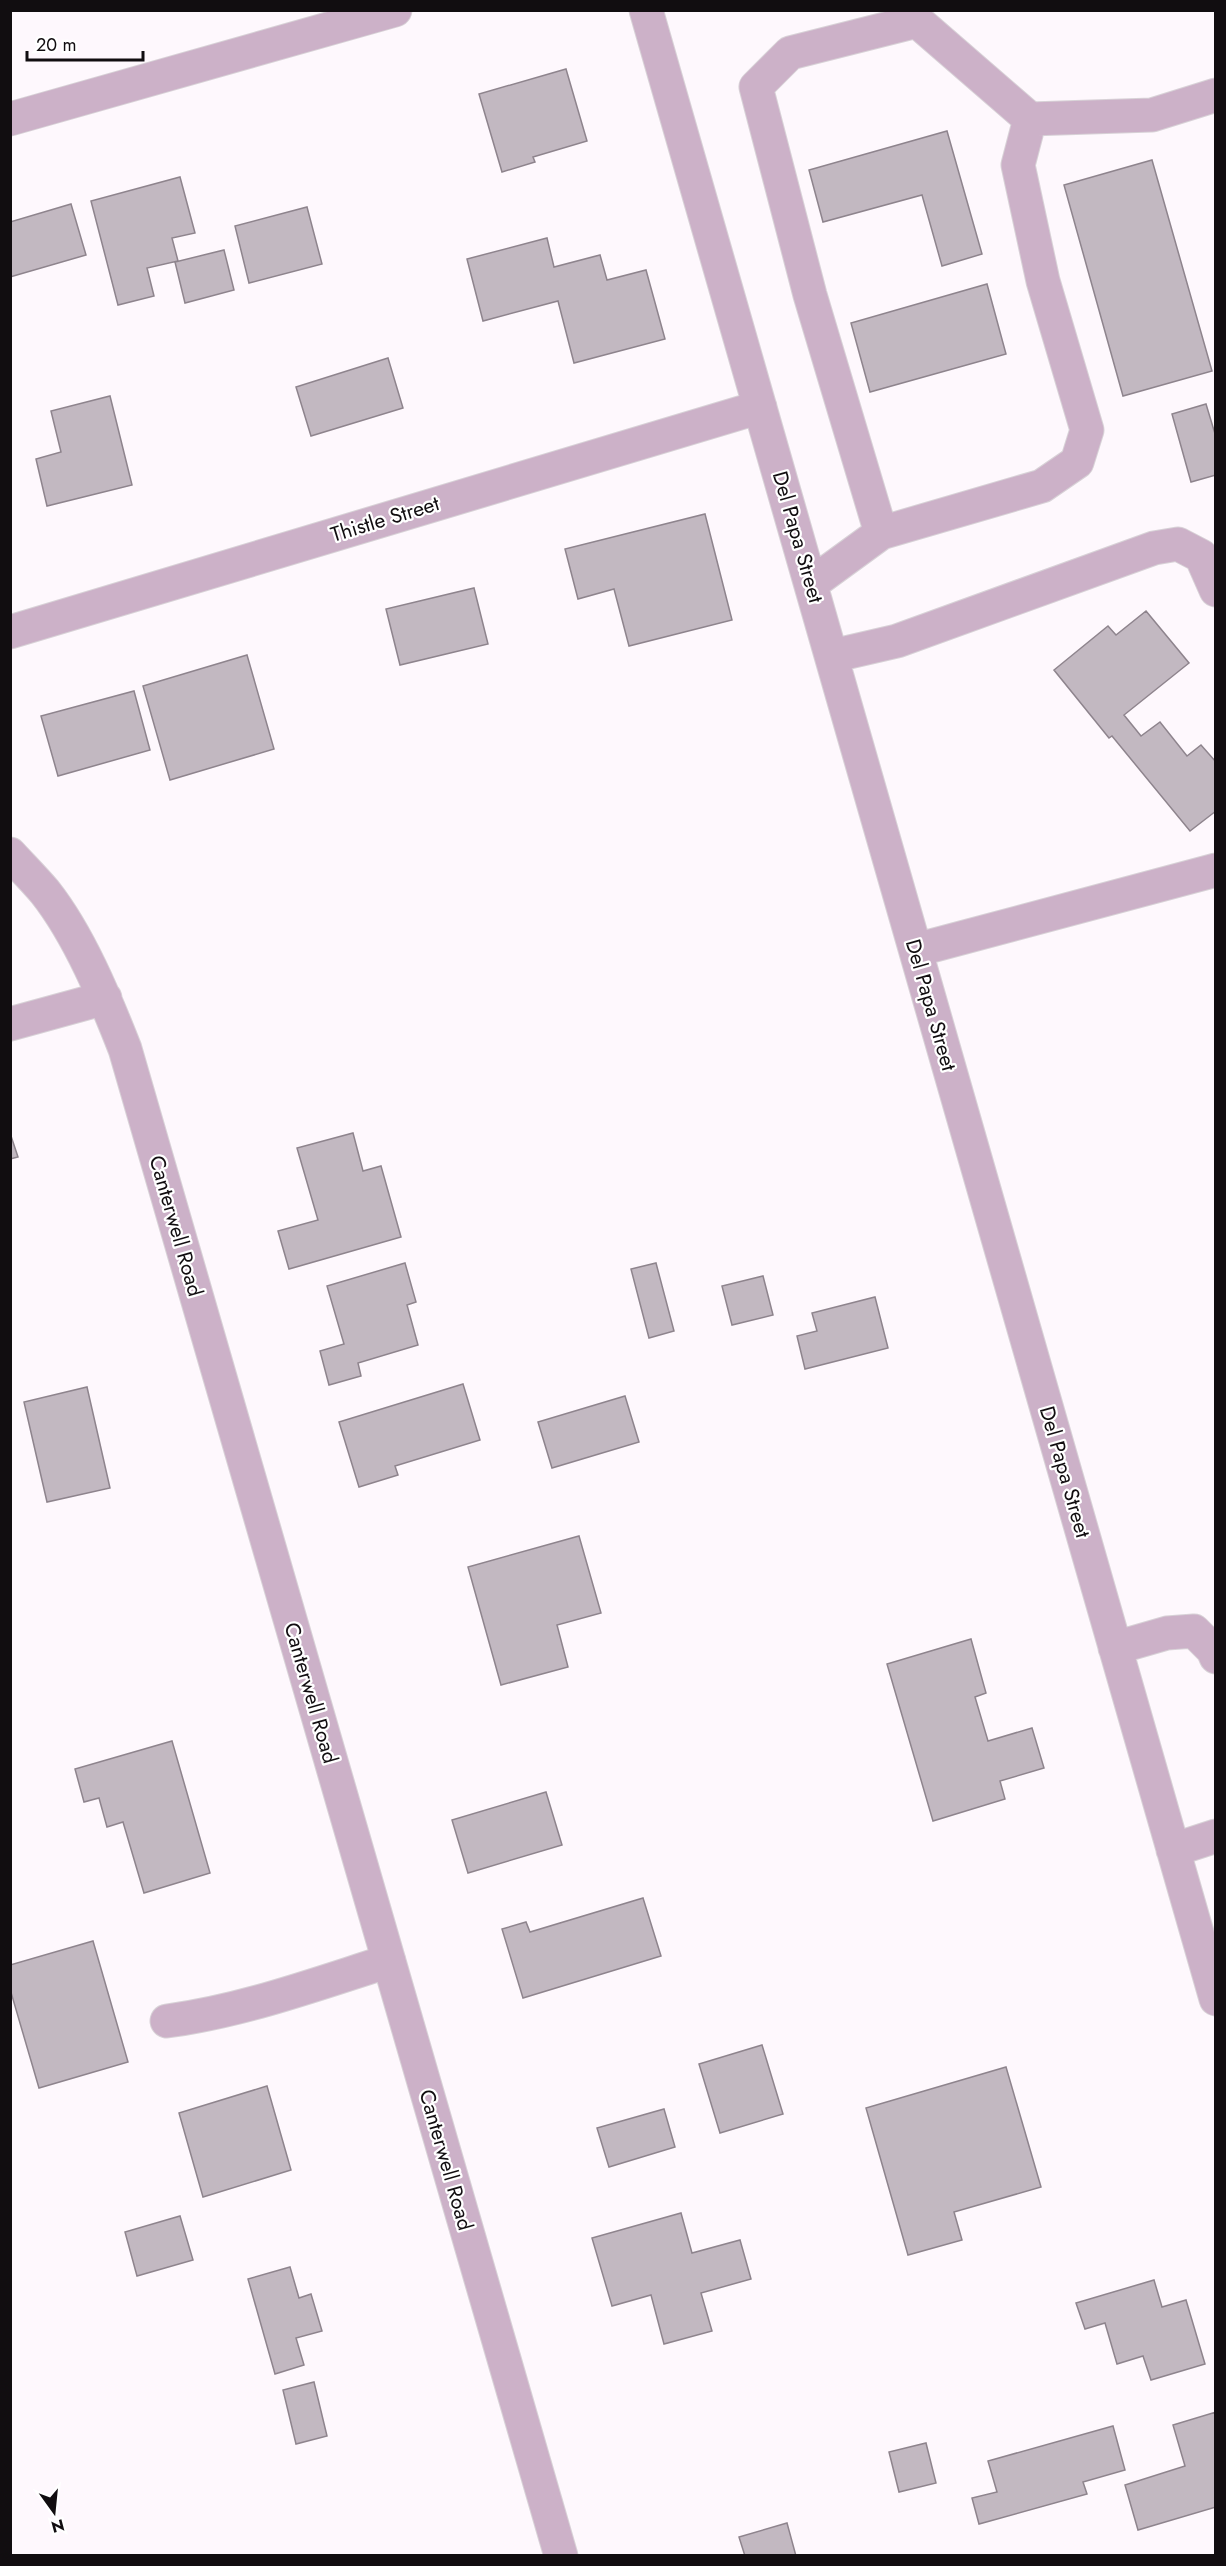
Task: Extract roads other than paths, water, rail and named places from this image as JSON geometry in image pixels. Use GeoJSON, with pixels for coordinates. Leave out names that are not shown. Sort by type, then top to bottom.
{"type":"FeatureCollection","features":[{"type":"Feature","properties":{"kind":"street"},"geometry":{"type":"LineString","coordinates":[[10,119],[395,10]]}},
{"type":"Feature","properties":{"kind":"street","name":"Del Papa Street"},"geometry":{"type":"LineString","coordinates":[[646,10],[1215,1999]]}},
{"type":"Feature","properties":{"kind":"street"},"geometry":{"type":"LineString","coordinates":[[881,533],[810,295],[756,87],[790,53],[917,21],[1030,119],[1152,115],[1215,95]]}},
{"type":"Feature","properties":{"kind":"street"},"geometry":{"type":"LineString","coordinates":[[811,584],[881,533],[1042,486],[1077,462],[1087,430],[1043,281],[1018,165],[1030,119]]}},
{"type":"Feature","properties":{"kind":"street","name":"Thistle Street"},"geometry":{"type":"LineString","coordinates":[[10,632],[760,407]]}},
{"type":"Feature","properties":{"kind":"street"},"geometry":{"type":"LineString","coordinates":[[832,656],[897,641],[1154,548],[1178,544],[1201,556],[1215,590]]}},
{"type":"Feature","properties":{"kind":"street","name":"Canterwell Road"},"geometry":{"type":"LineString","coordinates":[[10,854],[46,893],[81,950],[105,998],[125,1049],[561,2556]]}},
{"type":"Feature","properties":{"kind":"street"},"geometry":{"type":"LineString","coordinates":[[916,950],[1215,870]]}},
{"type":"Feature","properties":{"kind":"street"},"geometry":{"type":"LineString","coordinates":[[10,1024],[105,998]]}},
{"type":"Feature","properties":{"kind":"street"},"geometry":{"type":"LineString","coordinates":[[1115,1648],[1167,1633],[1194,1631],[1214,1650],[1215,1657]]}},
{"type":"Feature","properties":{"kind":"street"},"geometry":{"type":"LineString","coordinates":[[1173,1850],[1215,1836]]}},
{"type":"Feature","properties":{"kind":"street"},"geometry":{"type":"LineString","coordinates":[[167,2021],[207,2016],[246,2006],[389,1961]]}}]}
